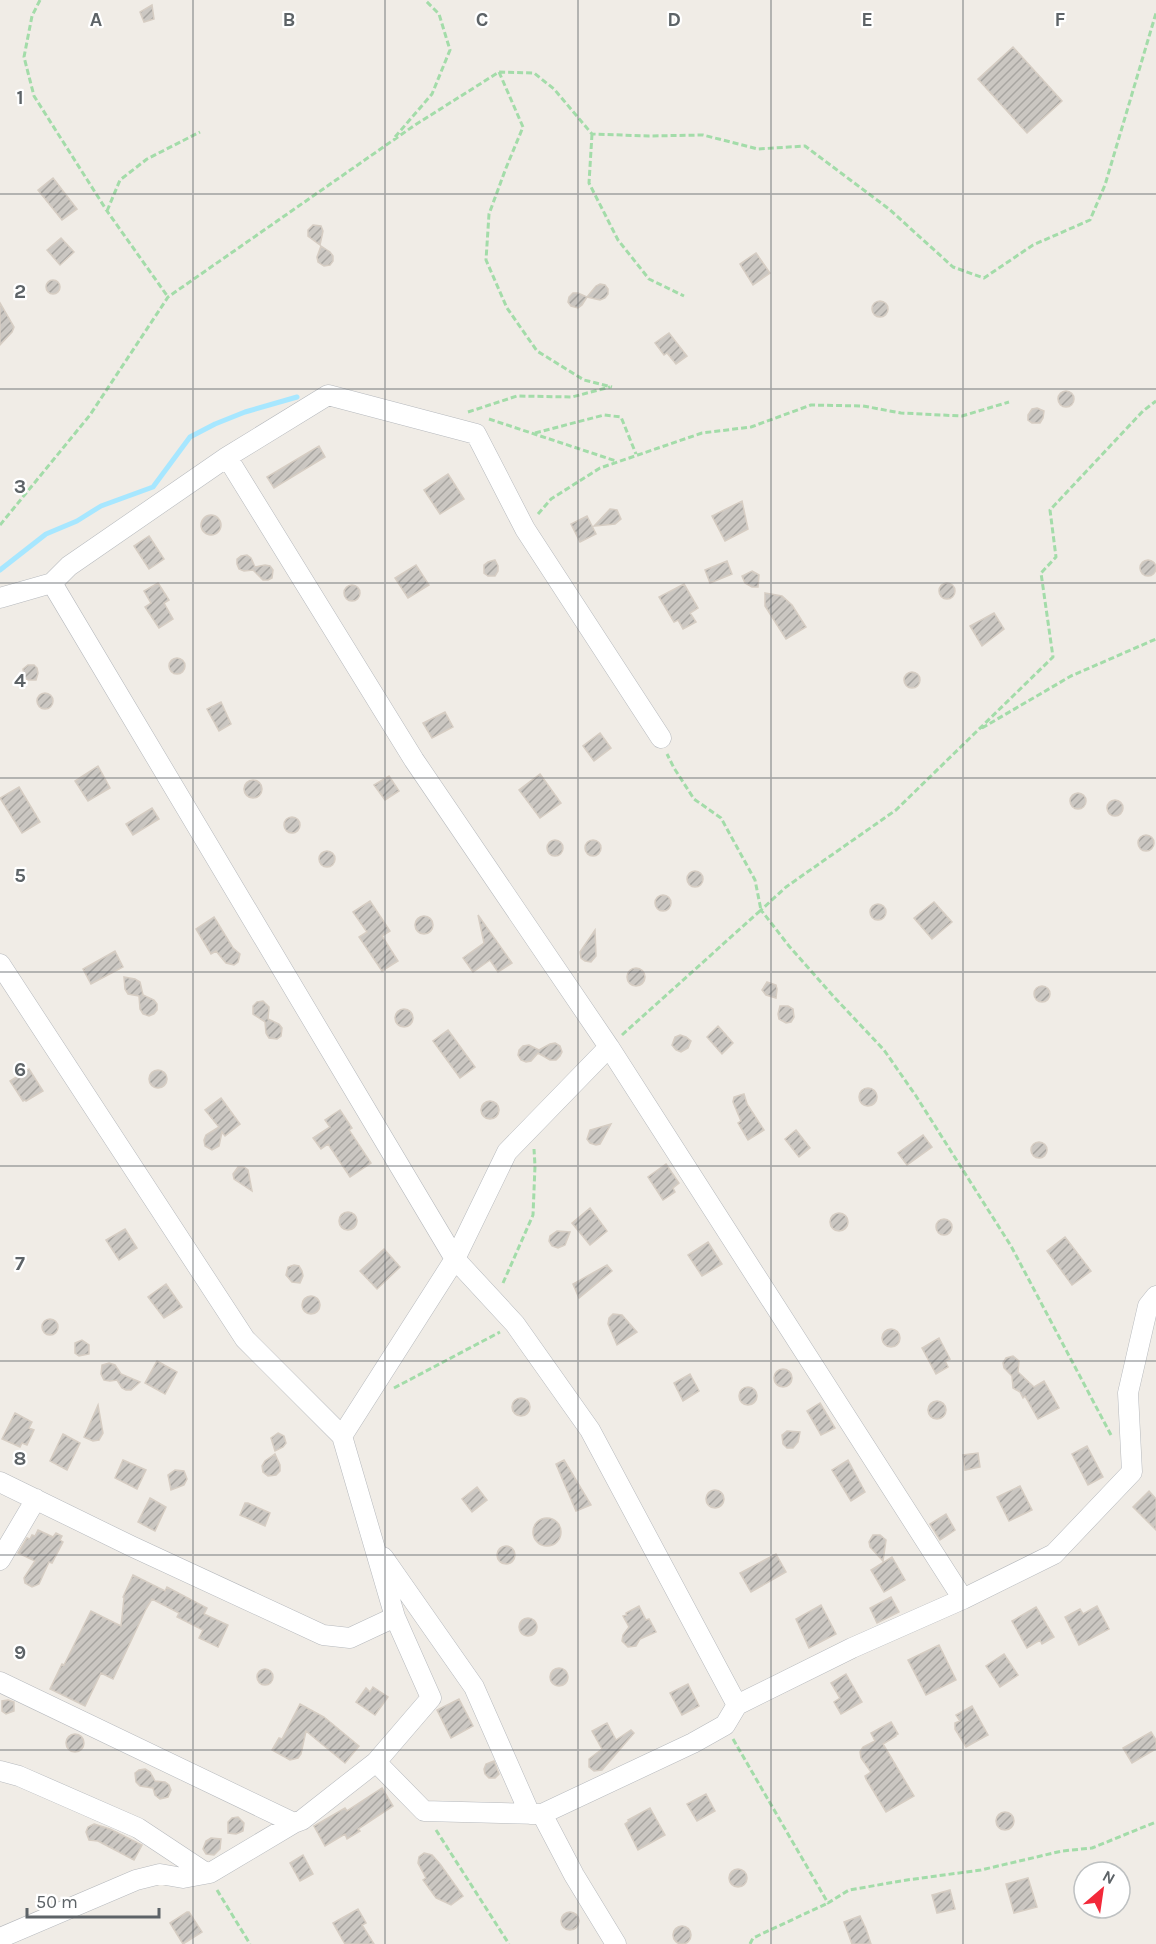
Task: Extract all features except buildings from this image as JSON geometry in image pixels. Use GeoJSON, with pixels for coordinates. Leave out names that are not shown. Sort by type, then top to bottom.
{"type":"FeatureCollection","features":[{"type":"Feature","properties":{"kind":"street"},"geometry":{"type":"LineString","coordinates":[[0,598],[52,584],[69,566],[227,457],[328,395],[476,434],[525,529],[661,738]]}},
{"type":"Feature","properties":{"kind":"street"},"geometry":{"type":"LineString","coordinates":[[227,457],[414,760],[609,1047],[963,1599]]}},
{"type":"Feature","properties":{"kind":"street"},"geometry":{"type":"LineString","coordinates":[[52,584],[454,1260],[515,1324],[590,1430],[737,1705]]}},
{"type":"Feature","properties":{"kind":"street"},"geometry":{"type":"LineString","coordinates":[[0,964],[245,1339],[342,1436],[395,1617],[431,1698],[376,1762],[302,1820],[210,1874],[183,1878],[160,1874],[136,1880],[0,1938]]}},
{"type":"Feature","properties":{"kind":"street"},"geometry":{"type":"LineString","coordinates":[[342,1436],[454,1260],[507,1152],[609,1047]]}},
{"type":"Feature","properties":{"kind":"street"},"geometry":{"type":"LineString","coordinates":[[376,1762],[423,1811],[536,1814],[693,1743],[725,1725],[737,1705],[852,1648],[963,1599],[1054,1554],[1132,1472],[1128,1393],[1148,1306],[1156,1296]]}},
{"type":"Feature","properties":{"kind":"street"},"geometry":{"type":"LineString","coordinates":[[0,1482],[323,1635],[350,1638],[395,1617]]}},
{"type":"Feature","properties":{"kind":"street"},"geometry":{"type":"LineString","coordinates":[[0,1560],[36,1499]]}},
{"type":"Feature","properties":{"kind":"street"},"geometry":{"type":"LineString","coordinates":[[373,1542],[474,1687],[536,1814],[616,1944]]}},
{"type":"Feature","properties":{"kind":"street"},"geometry":{"type":"LineString","coordinates":[[0,1682],[294,1823]]}},
{"type":"Feature","properties":{"kind":"street"},"geometry":{"type":"LineString","coordinates":[[0,1771],[19,1776],[138,1828],[206,1873]]}},
{"type":"Feature","properties":{"kind":"path"},"geometry":{"type":"LineString","coordinates":[[40,0],[32,16],[24,57],[34,96],[107,211],[168,297]]}},
{"type":"Feature","properties":{"kind":"path"},"geometry":{"type":"LineString","coordinates":[[392,141],[432,94],[450,50],[439,14],[425,0]]}},
{"type":"Feature","properties":{"kind":"path"},"geometry":{"type":"LineString","coordinates":[[592,134],[703,135],[758,149],[805,146],[889,209],[953,267],[984,278],[1033,245],[1090,220],[1105,185],[1156,13]]}},
{"type":"Feature","properties":{"kind":"path"},"geometry":{"type":"LineString","coordinates":[[469,412],[517,396],[572,397],[612,387],[584,380],[537,351],[507,308],[486,260],[489,214],[523,127],[499,72]]}},
{"type":"Feature","properties":{"kind":"path"},"geometry":{"type":"LineString","coordinates":[[0,525],[90,415],[168,297],[392,141],[499,72],[534,73],[554,89],[592,134],[589,183],[618,240],[649,279],[684,296]]}},
{"type":"Feature","properties":{"kind":"path"},"geometry":{"type":"LineString","coordinates":[[107,211],[120,180],[147,159],[200,132]]}},
{"type":"Feature","properties":{"kind":"path"},"geometry":{"type":"LineString","coordinates":[[609,1047],[786,886],[896,810],[1053,657],[1041,573],[1056,557],[1050,510],[1143,411],[1156,401]]}},
{"type":"Feature","properties":{"kind":"path"},"geometry":{"type":"LineString","coordinates":[[525,529],[551,499],[600,468],[702,433],[751,427],[812,405],[863,406],[901,413],[962,416],[1009,402]]}},
{"type":"Feature","properties":{"kind":"path"},"geometry":{"type":"LineString","coordinates":[[458,410],[618,462]]}},
{"type":"Feature","properties":{"kind":"path"},"geometry":{"type":"LineString","coordinates":[[533,434],[604,415],[621,417],[637,455]]}},
{"type":"Feature","properties":{"kind":"path"},"geometry":{"type":"LineString","coordinates":[[976,732],[1071,676],[1156,639]]}},
{"type":"Feature","properties":{"kind":"path"},"geometry":{"type":"LineString","coordinates":[[661,738],[674,768],[694,799],[721,818],[755,880],[761,910],[797,955],[884,1050],[916,1096],[1011,1246],[1115,1441]]}},
{"type":"Feature","properties":{"kind":"path"},"geometry":{"type":"LineString","coordinates":[[494,1302],[533,1215],[536,1166],[532,1126]]}},
{"type":"Feature","properties":{"kind":"path"},"geometry":{"type":"LineString","coordinates":[[392,1390],[515,1324]]}},
{"type":"Feature","properties":{"kind":"path"},"geometry":{"type":"LineString","coordinates":[[725,1725],[828,1902]]}},
{"type":"Feature","properties":{"kind":"path"},"geometry":{"type":"LineString","coordinates":[[423,1811],[509,1944]]}},
{"type":"Feature","properties":{"kind":"path"},"geometry":{"type":"LineString","coordinates":[[750,1944],[753,1938],[849,1890],[981,1870],[1062,1851],[1092,1848],[1156,1822]]}},
{"type":"Feature","properties":{"kind":"path"},"geometry":{"type":"LineString","coordinates":[[206,1873],[250,1944]]}},
{"type":"Feature","properties":{"kind":"waterway"},"geometry":{"type":"LineString","coordinates":[[0,570],[46,534],[77,521],[101,506],[153,487],[190,437],[245,412],[297,397]]}}]}
